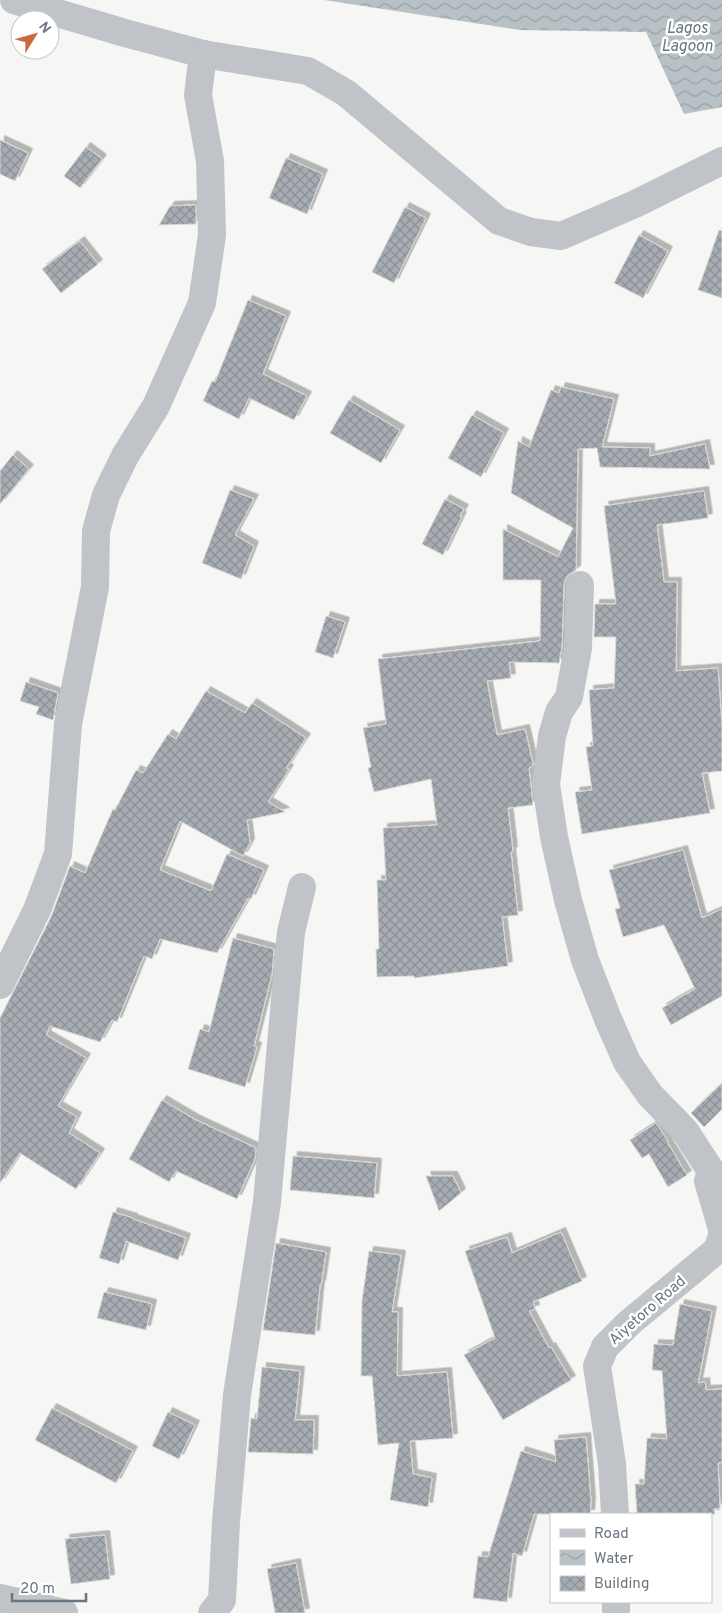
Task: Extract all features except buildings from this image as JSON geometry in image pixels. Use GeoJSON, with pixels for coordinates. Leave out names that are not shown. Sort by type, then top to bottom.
{"type":"FeatureCollection","features":[{"type":"Feature","properties":{"kind":"street"},"geometry":{"type":"LineString","coordinates":[[14,0],[203,54],[308,71],[346,93],[499,222],[530,232],[561,236],[636,204],[722,161]]}},
{"type":"Feature","properties":{"kind":"street"},"geometry":{"type":"LineString","coordinates":[[0,985],[37,910],[58,854],[68,724],[95,587],[96,531],[106,495],[125,456],[156,406],[202,303],[212,235],[210,161],[198,95],[203,54]]}},
{"type":"Feature","properties":{"kind":"street"},"geometry":{"type":"LineString","coordinates":[[580,585],[578,648],[568,697],[560,712],[552,736],[546,784],[554,837],[568,900],[585,960],[627,1062],[650,1095],[685,1131],[716,1176],[708,1181],[719,1213],[722,1229]]}},
{"type":"Feature","properties":{"kind":"street"},"geometry":{"type":"LineString","coordinates":[[212,1613],[222,1600],[226,1522],[237,1395],[267,1202],[291,932],[302,887]]}},
{"type":"Feature","properties":{"kind":"street","name":"Aiyetoro Road"},"geometry":{"type":"LineString","coordinates":[[615,1513],[612,1464],[597,1366],[605,1346],[629,1323],[717,1250],[722,1236]]}},
{"type":"Feature","properties":{"kind":"street"},"geometry":{"type":"LineString","coordinates":[[0,1598],[64,1613]]}},
{"type":"Feature","properties":{"kind":"water","name":"Lagos Lagoon"},"geometry":{"type":"Polygon","coordinates":[[[324,0],[722,0],[722,107],[684,114],[646,32],[520,30],[324,0]]]}}]}
